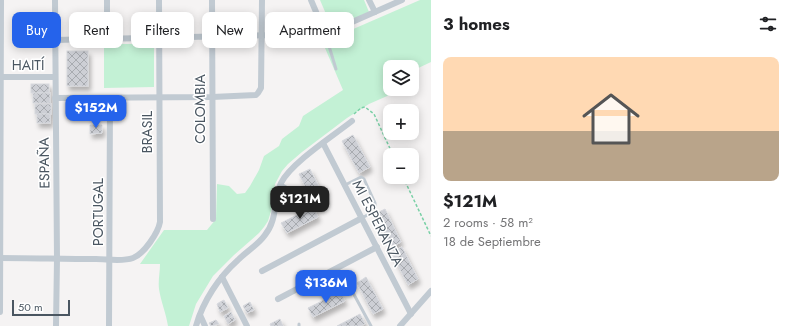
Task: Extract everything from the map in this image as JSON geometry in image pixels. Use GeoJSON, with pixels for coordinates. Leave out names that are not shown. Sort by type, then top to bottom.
{"type":"FeatureCollection","features":[{"type":"Feature","properties":{"kind":"street"},"geometry":{"type":"LineString","coordinates":[[0,312],[1,0]]}},
{"type":"Feature","properties":{"kind":"street","name":"ESPAÑA"},"geometry":{"type":"LineString","coordinates":[[54,0],[54,12]]}},
{"type":"Feature","properties":{"kind":"street"},"geometry":{"type":"LineString","coordinates":[[107,0],[107,12]]}},
{"type":"Feature","properties":{"kind":"street","name":"BRASIL"},"geometry":{"type":"LineString","coordinates":[[159,0],[159,12]]}},
{"type":"Feature","properties":{"kind":"street","name":"COLOMBIA"},"geometry":{"type":"LineString","coordinates":[[212,0],[212,12]]}},
{"type":"Feature","properties":{"kind":"street"},"geometry":{"type":"LineString","coordinates":[[56,98],[212,97],[253,95],[258,93],[261,88],[262,0]]}},
{"type":"Feature","properties":{"kind":"street"},"geometry":{"type":"LineString","coordinates":[[311,0],[316,12]]}},
{"type":"Feature","properties":{"kind":"street"},"geometry":{"type":"LineString","coordinates":[[369,0],[375,12]]}},
{"type":"Feature","properties":{"kind":"street"},"geometry":{"type":"LineString","coordinates":[[354,21],[402,0]]}},
{"type":"Feature","properties":{"kind":"street"},"geometry":{"type":"LineString","coordinates":[[257,36],[265,36]]}},
{"type":"Feature","properties":{"kind":"street","name":"ESPAÑA"},"geometry":{"type":"LineString","coordinates":[[55,48],[57,259],[56,326]]}},
{"type":"Feature","properties":{"kind":"street","name":"BRASIL"},"geometry":{"type":"LineString","coordinates":[[110,260],[131,259],[137,256],[149,244],[159,228],[159,48]]}},
{"type":"Feature","properties":{"kind":"street","name":"COLOMBIA"},"geometry":{"type":"LineString","coordinates":[[212,48],[213,219]]}},
{"type":"Feature","properties":{"kind":"street","name":"HAITÍ"},"geometry":{"type":"LineString","coordinates":[[0,77],[55,77]]}},
{"type":"Feature","properties":{"kind":"street","name":"PORTUGAL"},"geometry":{"type":"LineString","coordinates":[[109,326],[110,98]]}},
{"type":"Feature","properties":{"kind":"street"},"geometry":{"type":"LineString","coordinates":[[196,326],[210,295],[222,277],[231,266],[266,235],[272,225],[278,193],[286,175],[294,166],[351,119]]}},
{"type":"Feature","properties":{"kind":"street","name":"MI ESPERANZA"},"geometry":{"type":"LineString","coordinates":[[323,143],[411,314]]}},
{"type":"Feature","properties":{"kind":"street"},"geometry":{"type":"LineString","coordinates":[[262,271],[362,218]]}},
{"type":"Feature","properties":{"kind":"street"},"geometry":{"type":"LineString","coordinates":[[278,299],[377,247]]}},
{"type":"Feature","properties":{"kind":"street"},"geometry":{"type":"LineString","coordinates":[[0,258],[110,260]]}},
{"type":"Feature","properties":{"kind":"street"},"geometry":{"type":"LineString","coordinates":[[222,277],[248,326]]}},
{"type":"Feature","properties":{"kind":"street"},"geometry":{"type":"LineString","coordinates":[[400,326],[431,291]]}},
{"type":"Feature","properties":{"kind":"street"},"geometry":{"type":"LineString","coordinates":[[200,316],[205,326]]}},
{"type":"Feature","properties":{"kind":"lane"},"geometry":{"type":"LineString","coordinates":[[330,48],[336,69]]}},
{"type":"Feature","properties":{"kind":"lane"},"geometry":{"type":"LineString","coordinates":[[345,185],[361,178],[364,179],[376,207],[372,213],[362,218]]}},
{"type":"Feature","properties":{"kind":"lane"},"geometry":{"type":"LineString","coordinates":[[276,210],[293,207],[297,202],[297,198],[292,190],[281,184]]}},
{"type":"Feature","properties":{"kind":"lane"},"geometry":{"type":"LineString","coordinates":[[351,289],[371,326]]}},
{"type":"Feature","properties":{"kind":"path"},"geometry":{"type":"LineString","coordinates":[[351,119],[362,108],[365,107],[369,109],[374,114],[390,148]]}},
{"type":"Feature","properties":{"kind":"path"},"geometry":{"type":"LineString","coordinates":[[407,184],[431,236]]}},
{"type":"Feature","properties":{"kind":"green space"},"geometry":{"type":"Polygon","coordinates":[[[320,0],[364,0],[369,12],[354,18],[354,12],[325,12],[320,0]]]}},
{"type":"Feature","properties":{"kind":"green space"},"geometry":{"type":"Polygon","coordinates":[[[420,0],[431,0],[431,62],[419,68],[419,60],[383,60],[383,96],[387,96],[369,104],[347,118],[288,164],[282,171],[275,184],[272,208],[268,221],[264,227],[213,276],[196,304],[189,326],[168,326],[159,289],[160,264],[140,264],[164,230],[207,230],[216,219],[217,184],[229,186],[237,194],[245,193],[259,170],[264,156],[279,146],[282,139],[299,126],[303,116],[343,90],[325,48],[354,48],[354,29],[420,0]]]}},
{"type":"Feature","properties":{"kind":"green space"},"geometry":{"type":"Polygon","coordinates":[[[123,44],[131,44],[131,48],[154,48],[154,87],[104,88],[104,48],[123,48],[123,44]]]}},
{"type":"Feature","properties":{"kind":"building"},"geometry":{"type":"Polygon","coordinates":[[[67,51],[88,51],[88,86],[67,86],[67,51]]]}},
{"type":"Feature","properties":{"kind":"building"},"geometry":{"type":"Polygon","coordinates":[[[31,84],[49,84],[49,93],[31,93],[31,84]]]}},
{"type":"Feature","properties":{"kind":"building"},"geometry":{"type":"Polygon","coordinates":[[[33,93],[50,93],[50,103],[33,103],[33,93]]]}},
{"type":"Feature","properties":{"kind":"building"},"geometry":{"type":"Polygon","coordinates":[[[35,104],[51,104],[51,114],[35,114],[35,104]]]}},
{"type":"Feature","properties":{"kind":"building"},"geometry":{"type":"Polygon","coordinates":[[[37,114],[50,114],[50,123],[37,123],[37,114]]]}},
{"type":"Feature","properties":{"kind":"building"},"geometry":{"type":"Polygon","coordinates":[[[90,125],[102,125],[102,133],[90,134],[90,125]]]}},
{"type":"Feature","properties":{"kind":"building"},"geometry":{"type":"Polygon","coordinates":[[[353,135],[370,167],[359,173],[342,141],[353,135]]]}},
{"type":"Feature","properties":{"kind":"building"},"geometry":{"type":"Polygon","coordinates":[[[310,169],[326,201],[315,206],[299,174],[310,169]]]}},
{"type":"Feature","properties":{"kind":"building"},"geometry":{"type":"Polygon","coordinates":[[[313,207],[318,217],[287,233],[281,223],[313,207]]]}},
{"type":"Feature","properties":{"kind":"building"},"geometry":{"type":"Polygon","coordinates":[[[385,209],[401,242],[391,247],[375,214],[385,209]]]}},
{"type":"Feature","properties":{"kind":"building"},"geometry":{"type":"Polygon","coordinates":[[[402,247],[418,279],[408,285],[391,252],[402,247]]]}},
{"type":"Feature","properties":{"kind":"building"},"geometry":{"type":"Polygon","coordinates":[[[366,277],[383,309],[373,314],[357,283],[366,277]]]}},
{"type":"Feature","properties":{"kind":"building"},"geometry":{"type":"Polygon","coordinates":[[[340,292],[345,301],[313,317],[308,308],[340,292]]]}},
{"type":"Feature","properties":{"kind":"building"},"geometry":{"type":"Polygon","coordinates":[[[224,300],[228,308],[224,310],[220,302],[224,300]]]}},
{"type":"Feature","properties":{"kind":"building"},"geometry":{"type":"Polygon","coordinates":[[[220,302],[224,310],[220,312],[217,304],[220,302]]]}},
{"type":"Feature","properties":{"kind":"building"},"geometry":{"type":"Polygon","coordinates":[[[250,302],[252,306],[245,309],[243,306],[250,302]]]}},
{"type":"Feature","properties":{"kind":"building"},"geometry":{"type":"Polygon","coordinates":[[[252,306],[254,310],[247,313],[245,309],[252,306]]]}},
{"type":"Feature","properties":{"kind":"building"},"geometry":{"type":"Polygon","coordinates":[[[231,312],[233,316],[226,320],[224,316],[231,312]]]}},
{"type":"Feature","properties":{"kind":"building"},"geometry":{"type":"Polygon","coordinates":[[[360,314],[365,324],[360,326],[337,326],[360,314]]]}},
{"type":"Feature","properties":{"kind":"building"},"geometry":{"type":"Polygon","coordinates":[[[233,316],[235,320],[228,324],[226,320],[233,316]]]}},
{"type":"Feature","properties":{"kind":"building"},"geometry":{"type":"Polygon","coordinates":[[[280,319],[283,326],[271,326],[270,324],[280,319]]]}},
{"type":"Feature","properties":{"kind":"building"},"geometry":{"type":"Polygon","coordinates":[[[216,320],[219,324],[211,326],[209,323],[216,320]]]}}]}
